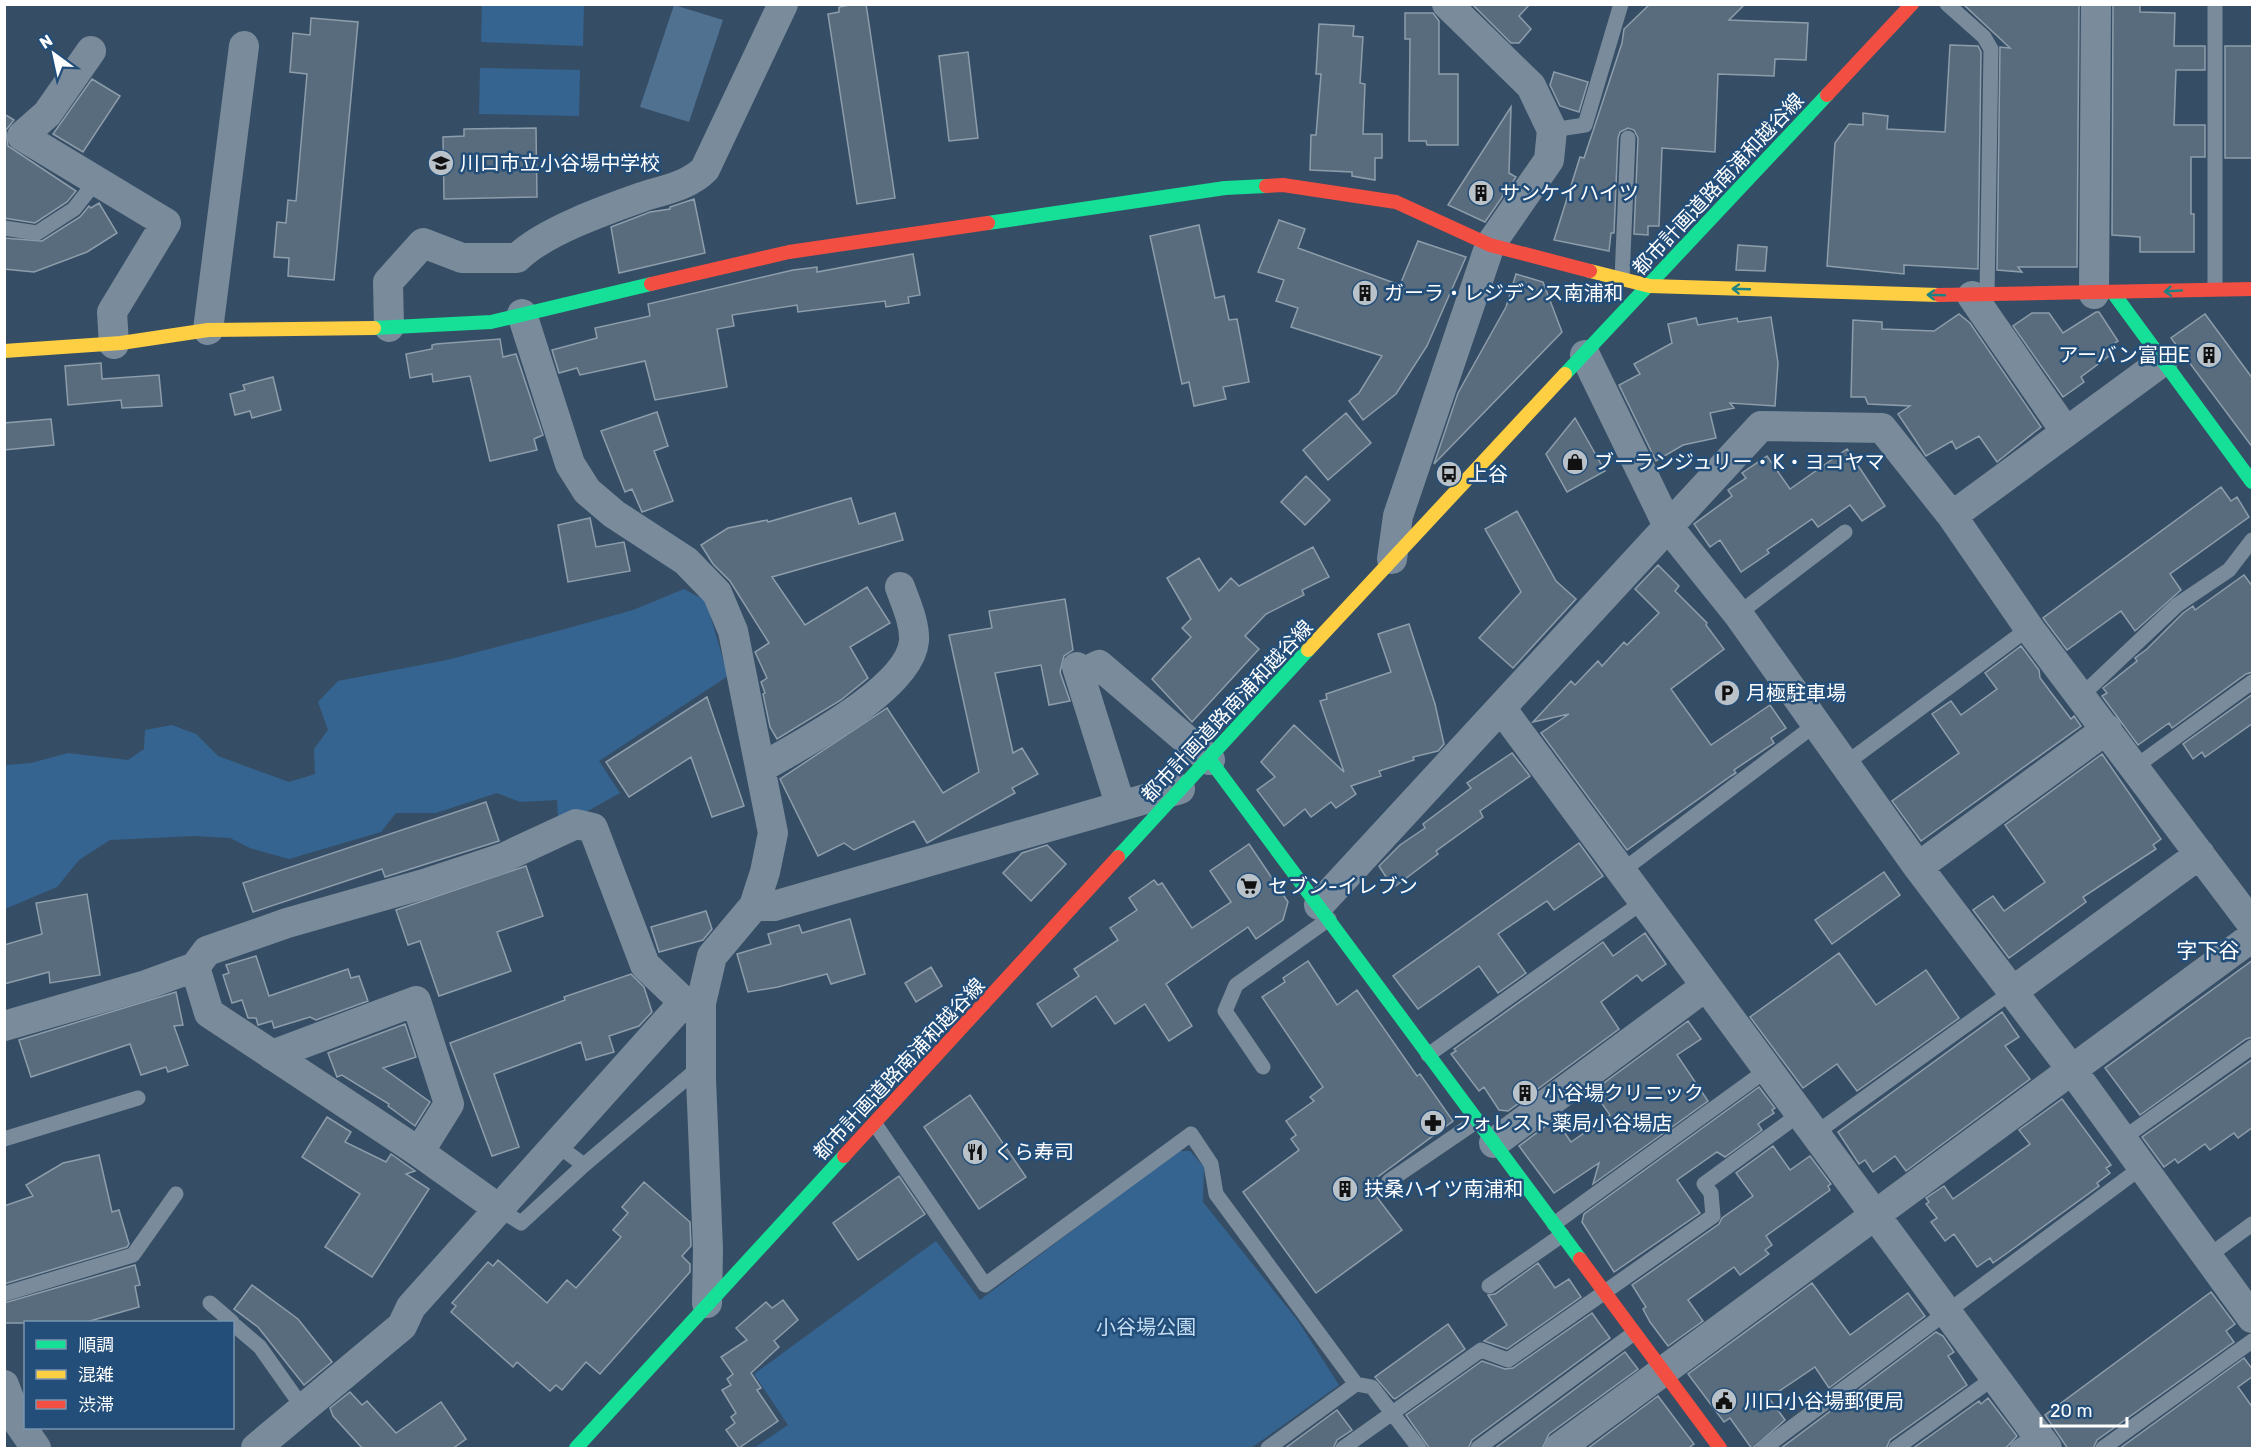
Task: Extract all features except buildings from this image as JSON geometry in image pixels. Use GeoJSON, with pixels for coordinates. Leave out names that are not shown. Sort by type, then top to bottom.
{"type":"FeatureCollection","features":[{"type":"Feature","properties":{"kind":"street"},"geometry":{"type":"LineString","coordinates":[[389,327],[388,282],[423,243],[462,258],[517,258],[532,243],[628,202],[695,179],[705,170],[783,4]]}},
{"type":"Feature","properties":{"kind":"street"},"geometry":{"type":"LineString","coordinates":[[1392,560],[1398,516],[1490,245],[1549,160],[1552,130],[1531,86],[1447,4]]}},
{"type":"Feature","properties":{"kind":"street","name":"都市計画道路南浦和越谷線"},"geometry":{"type":"LineString","coordinates":[[577,1448],[707,1303],[875,1124],[1180,789],[1210,760],[1392,560],[1912,4]]}},
{"type":"Feature","properties":{"kind":"street"},"geometry":{"type":"LineString","coordinates":[[2096,4],[2104,294],[2163,361],[2253,482]]}},
{"type":"Feature","properties":{"kind":"street"},"geometry":{"type":"LineString","coordinates":[[208,330],[244,46]]}},
{"type":"Feature","properties":{"kind":"street"},"geometry":{"type":"LineString","coordinates":[[91,51],[47,114],[22,136],[166,223],[112,312],[114,344]]}},
{"type":"Feature","properties":{"kind":"street"},"geometry":{"type":"LineString","coordinates":[[4,351],[114,344],[208,330],[389,327],[491,322],[789,252],[1225,188],[1283,185],[1396,202],[1490,245],[1650,286],[1980,296],[2104,294],[2215,288],[2253,289]]}},
{"type":"Feature","properties":{"kind":"street"},"geometry":{"type":"LineString","coordinates":[[1980,296],[2066,432]]}},
{"type":"Feature","properties":{"kind":"street"},"geometry":{"type":"LineString","coordinates":[[255,1449],[402,1326],[411,1307],[557,1145],[692,1002],[712,956],[754,906],[765,872],[773,833],[733,631],[717,593],[686,561],[614,514],[587,490],[570,464],[522,314]]}},
{"type":"Feature","properties":{"kind":"street"},"geometry":{"type":"LineString","coordinates":[[1585,355],[1669,528],[1738,614],[1918,867],[2072,1070],[2253,1318]]}},
{"type":"Feature","properties":{"kind":"street"},"geometry":{"type":"LineString","coordinates":[[1952,516],[2163,361]]}},
{"type":"Feature","properties":{"kind":"street"},"geometry":{"type":"LineString","coordinates":[[1324,912],[1501,708],[1761,426],[1882,428],[1952,516],[2029,628],[2082,695],[2253,924]]}},
{"type":"Feature","properties":{"kind":"street"},"geometry":{"type":"LineString","coordinates":[[761,768],[823,732],[883,690],[904,669],[914,642],[909,611],[900,587]]}},
{"type":"Feature","properties":{"kind":"street"},"geometry":{"type":"LineString","coordinates":[[1120,804],[1078,670],[1099,665],[1210,760],[1720,1449]]}},
{"type":"Feature","properties":{"kind":"street"},"geometry":{"type":"LineString","coordinates":[[1501,708],[1948,1312],[1995,1377],[2034,1444]]}},
{"type":"Feature","properties":{"kind":"street"},"geometry":{"type":"LineString","coordinates":[[1918,867],[2107,729]]}},
{"type":"Feature","properties":{"kind":"street"},"geometry":{"type":"LineString","coordinates":[[754,906],[774,906],[797,900],[998,843],[1120,804],[1180,789]]}},
{"type":"Feature","properties":{"kind":"street"},"geometry":{"type":"LineString","coordinates":[[4,1026],[142,986],[195,967],[207,951],[298,919],[424,884],[502,858],[576,824],[593,828],[645,964],[692,1002],[701,1066],[708,1249],[707,1303]]}},
{"type":"Feature","properties":{"kind":"street"},"geometry":{"type":"LineString","coordinates":[[2013,991],[2200,854]]}},
{"type":"Feature","properties":{"kind":"street"},"geometry":{"type":"LineString","coordinates":[[1559,1449],[2253,937]]}},
{"type":"Feature","properties":{"kind":"street"},"geometry":{"type":"LineString","coordinates":[[195,967],[208,1013],[419,1152],[499,1209]]}},
{"type":"Feature","properties":{"kind":"street"},"geometry":{"type":"LineString","coordinates":[[1486,1132],[1706,986]]}},
{"type":"Feature","properties":{"kind":"street"},"geometry":{"type":"LineString","coordinates":[[272,1055],[416,1001],[449,1104],[419,1152]]}},
{"type":"Feature","properties":{"kind":"street"},"geometry":{"type":"LineString","coordinates":[[13,1410],[24,1429]]}},
{"type":"Feature","properties":{"kind":"street"},"geometry":{"type":"LineString","coordinates":[[24,1429],[36,1449]]}},
{"type":"Feature","properties":{"kind":"lane"},"geometry":{"type":"LineString","coordinates":[[1947,4],[1984,37],[1991,49],[1980,296]]}},
{"type":"Feature","properties":{"kind":"lane"},"geometry":{"type":"LineString","coordinates":[[2215,4],[2215,288]]}},
{"type":"Feature","properties":{"kind":"lane"},"geometry":{"type":"LineString","coordinates":[[1552,130],[1585,125],[1618,5]]}},
{"type":"Feature","properties":{"kind":"lane"},"geometry":{"type":"LineString","coordinates":[[1622,279],[1628,138]]}},
{"type":"Feature","properties":{"kind":"lane"},"geometry":{"type":"LineString","coordinates":[[4,228],[37,233],[74,209],[96,181]]}},
{"type":"Feature","properties":{"kind":"lane"},"geometry":{"type":"LineString","coordinates":[[1738,614],[1845,532]]}},
{"type":"Feature","properties":{"kind":"lane"},"geometry":{"type":"LineString","coordinates":[[2082,695],[2177,605],[2229,570],[2253,540]]}},
{"type":"Feature","properties":{"kind":"lane"},"geometry":{"type":"LineString","coordinates":[[1845,764],[2029,628]]}},
{"type":"Feature","properties":{"kind":"lane"},"geometry":{"type":"LineString","coordinates":[[2135,767],[2253,682]]}},
{"type":"Feature","properties":{"kind":"lane"},"geometry":{"type":"LineString","coordinates":[[1622,871],[1816,724]]}},
{"type":"Feature","properties":{"kind":"lane"},"geometry":{"type":"LineString","coordinates":[[1428,1054],[1644,901]]}},
{"type":"Feature","properties":{"kind":"lane"},"geometry":{"type":"LineString","coordinates":[[1263,1067],[1225,1011],[1236,985],[1324,912]]}},
{"type":"Feature","properties":{"kind":"lane"},"geometry":{"type":"LineString","coordinates":[[1343,1449],[1481,1350],[1508,1360],[1713,1216],[1711,1193],[1704,1184],[1809,1123],[2013,991]]}},
{"type":"Feature","properties":{"kind":"lane"},"geometry":{"type":"LineString","coordinates":[[2122,1139],[2253,1047]]}},
{"type":"Feature","properties":{"kind":"lane"},"geometry":{"type":"LineString","coordinates":[[499,1209],[521,1223],[584,1165],[701,1066]]}},
{"type":"Feature","properties":{"kind":"lane"},"geometry":{"type":"LineString","coordinates":[[1489,1286],[1558,1229],[1768,1070]]}},
{"type":"Feature","properties":{"kind":"lane"},"geometry":{"type":"LineString","coordinates":[[4,1139],[138,1098]]}},
{"type":"Feature","properties":{"kind":"lane"},"geometry":{"type":"LineString","coordinates":[[875,1124],[985,1285],[1191,1134],[1211,1164],[1216,1194],[1356,1384],[1372,1388],[1419,1449]]}},
{"type":"Feature","properties":{"kind":"lane"},"geometry":{"type":"LineString","coordinates":[[1389,1181],[1486,1132]]}},
{"type":"Feature","properties":{"kind":"lane"},"geometry":{"type":"LineString","coordinates":[[557,1145],[584,1165]]}},
{"type":"Feature","properties":{"kind":"lane"},"geometry":{"type":"LineString","coordinates":[[1764,1449],[2142,1167]]}},
{"type":"Feature","properties":{"kind":"lane"},"geometry":{"type":"LineString","coordinates":[[4,1294],[133,1255],[176,1194]]}},
{"type":"Feature","properties":{"kind":"lane"},"geometry":{"type":"LineString","coordinates":[[2207,1257],[2253,1224]]}},
{"type":"Feature","properties":{"kind":"lane"},"geometry":{"type":"LineString","coordinates":[[210,1303],[230,1321]]}},
{"type":"Feature","properties":{"kind":"lane"},"geometry":{"type":"LineString","coordinates":[[234,1325],[260,1347],[303,1408]]}},
{"type":"Feature","properties":{"kind":"lane"},"geometry":{"type":"LineString","coordinates":[[1478,1449],[1634,1333]]}},
{"type":"Feature","properties":{"kind":"lane"},"geometry":{"type":"LineString","coordinates":[[2103,1449],[2253,1341]]}},
{"type":"Feature","properties":{"kind":"lane"},"geometry":{"type":"LineString","coordinates":[[1896,1449],[1995,1377]]}},
{"type":"Feature","properties":{"kind":"lane"},"geometry":{"type":"LineString","coordinates":[[1268,1449],[1356,1384]]}},
{"type":"Feature","properties":{"kind":"green space"},"geometry":{"type":"Polygon","coordinates":[[[482,5],[584,5],[583,46],[481,42],[482,5]]]}},
{"type":"Feature","properties":{"kind":"green space"},"geometry":{"type":"Polygon","coordinates":[[[480,68],[580,70],[579,116],[479,114],[480,68]]]}},
{"type":"Feature","properties":{"kind":"green space"},"geometry":{"type":"Polygon","coordinates":[[[684,589],[706,601],[728,676],[599,761],[620,793],[586,812],[558,818],[557,800],[520,802],[497,793],[436,813],[396,813],[381,832],[289,859],[250,848],[230,838],[194,836],[110,840],[79,860],[57,887],[5,909],[5,765],[31,763],[68,753],[128,760],[144,749],[145,730],[172,725],[196,734],[218,756],[289,782],[315,774],[314,749],[328,730],[318,702],[338,681],[447,660],[565,629],[633,610],[684,589]]]}},
{"type":"Feature","properties":{"kind":"green space","name":"小谷場公園"},"geometry":{"type":"Polygon","coordinates":[[[1178,1151],[1190,1151],[1204,1167],[1203,1202],[1298,1321],[1339,1385],[1251,1448],[754,1448],[788,1425],[754,1374],[936,1241],[980,1300],[1178,1151]]]}},
{"type":"Feature","properties":{"kind":"shaded area"},"geometry":{"type":"Polygon","coordinates":[[[674,5],[723,20],[689,122],[640,107],[674,5]]]}},
{"type":"Feature","properties":{"kind":"traffic: fast"},"geometry":{"type":"LineString","coordinates":[[1565,374],[1827,95]]}},
{"type":"Feature","properties":{"kind":"traffic: fast"},"geometry":{"type":"LineString","coordinates":[[988,223],[1225,188],[1266,186]]}},
{"type":"Feature","properties":{"kind":"traffic: fast"},"geometry":{"type":"LineString","coordinates":[[374,328],[491,322],[651,284]]}},
{"type":"Feature","properties":{"kind":"traffic: fast"},"geometry":{"type":"LineString","coordinates":[[2114,294],[2252,482]]}},
{"type":"Feature","properties":{"kind":"traffic: fast"},"geometry":{"type":"LineString","coordinates":[[1118,857],[1308,650]]}},
{"type":"Feature","properties":{"kind":"traffic: fast"},"geometry":{"type":"LineString","coordinates":[[1210,760],[1580,1259]]}},
{"type":"Feature","properties":{"kind":"traffic: fast"},"geometry":{"type":"LineString","coordinates":[[576,1448],[844,1156]]}},
{"type":"Feature","properties":{"kind":"traffic: slow"},"geometry":{"type":"LineString","coordinates":[[1590,271],[1650,286],[1939,295]]}},
{"type":"Feature","properties":{"kind":"traffic: slow"},"geometry":{"type":"LineString","coordinates":[[4,351],[121,343],[208,330],[374,328]]}},
{"type":"Feature","properties":{"kind":"traffic: slow"},"geometry":{"type":"LineString","coordinates":[[1308,650],[1565,374]]}},
{"type":"Feature","properties":{"kind":"traffic: jam"},"geometry":{"type":"LineString","coordinates":[[1827,95],[1912,4]]}},
{"type":"Feature","properties":{"kind":"traffic: jam"},"geometry":{"type":"LineString","coordinates":[[1266,186],[1283,185],[1396,202],[1490,245],[1590,271]]}},
{"type":"Feature","properties":{"kind":"traffic: jam"},"geometry":{"type":"LineString","coordinates":[[651,284],[789,252],[988,223]]}},
{"type":"Feature","properties":{"kind":"traffic: jam"},"geometry":{"type":"LineString","coordinates":[[1939,295],[2252,289]]}},
{"type":"Feature","properties":{"kind":"traffic: jam"},"geometry":{"type":"LineString","coordinates":[[844,1156],[1118,857]]}},
{"type":"Feature","properties":{"kind":"traffic: jam"},"geometry":{"type":"LineString","coordinates":[[1580,1259],[1720,1448]]}},
{"type":"Feature","properties":{"kind":"place","name":"川口市立小谷場中学校"},"geometry":{"type":"Point","coordinates":[441,163]}},
{"type":"Feature","properties":{"kind":"place","name":"サンケイハイツ"},"geometry":{"type":"Point","coordinates":[1481,193]}},
{"type":"Feature","properties":{"kind":"place","name":"ガーラ・レジデンス南浦和"},"geometry":{"type":"Point","coordinates":[1365,293]}},
{"type":"Feature","properties":{"kind":"place","name":"アーバン富田E"},"geometry":{"type":"Point","coordinates":[2209,355]}},
{"type":"Feature","properties":{"kind":"place","name":"ブーランジュリー・K・ヨコヤマ"},"geometry":{"type":"Point","coordinates":[1575,462]}},
{"type":"Feature","properties":{"kind":"place","name":"上谷"},"geometry":{"type":"Point","coordinates":[1449,474]}},
{"type":"Feature","properties":{"kind":"place","name":"月極駐車場"},"geometry":{"type":"Point","coordinates":[1727,693]}},
{"type":"Feature","properties":{"kind":"place","name":"セブン-イレブン"},"geometry":{"type":"Point","coordinates":[1249,886]}},
{"type":"Feature","properties":{"kind":"place","name":"小谷場クリニック"},"geometry":{"type":"Point","coordinates":[1525,1093]}},
{"type":"Feature","properties":{"kind":"place","name":"フォレスト薬局小谷場店"},"geometry":{"type":"Point","coordinates":[1433,1123]}},
{"type":"Feature","properties":{"kind":"place","name":"くら寿司"},"geometry":{"type":"Point","coordinates":[975,1152]}},
{"type":"Feature","properties":{"kind":"place","name":"扶桑ハイツ南浦和"},"geometry":{"type":"Point","coordinates":[1345,1189]}},
{"type":"Feature","properties":{"kind":"place","name":"川口小谷場郵便局"},"geometry":{"type":"Point","coordinates":[1724,1401]}},
{"type":"Feature","properties":{"kind":"district","name":"字下谷"},"geometry":{"type":"Point","coordinates":[2208,950]}}]}
